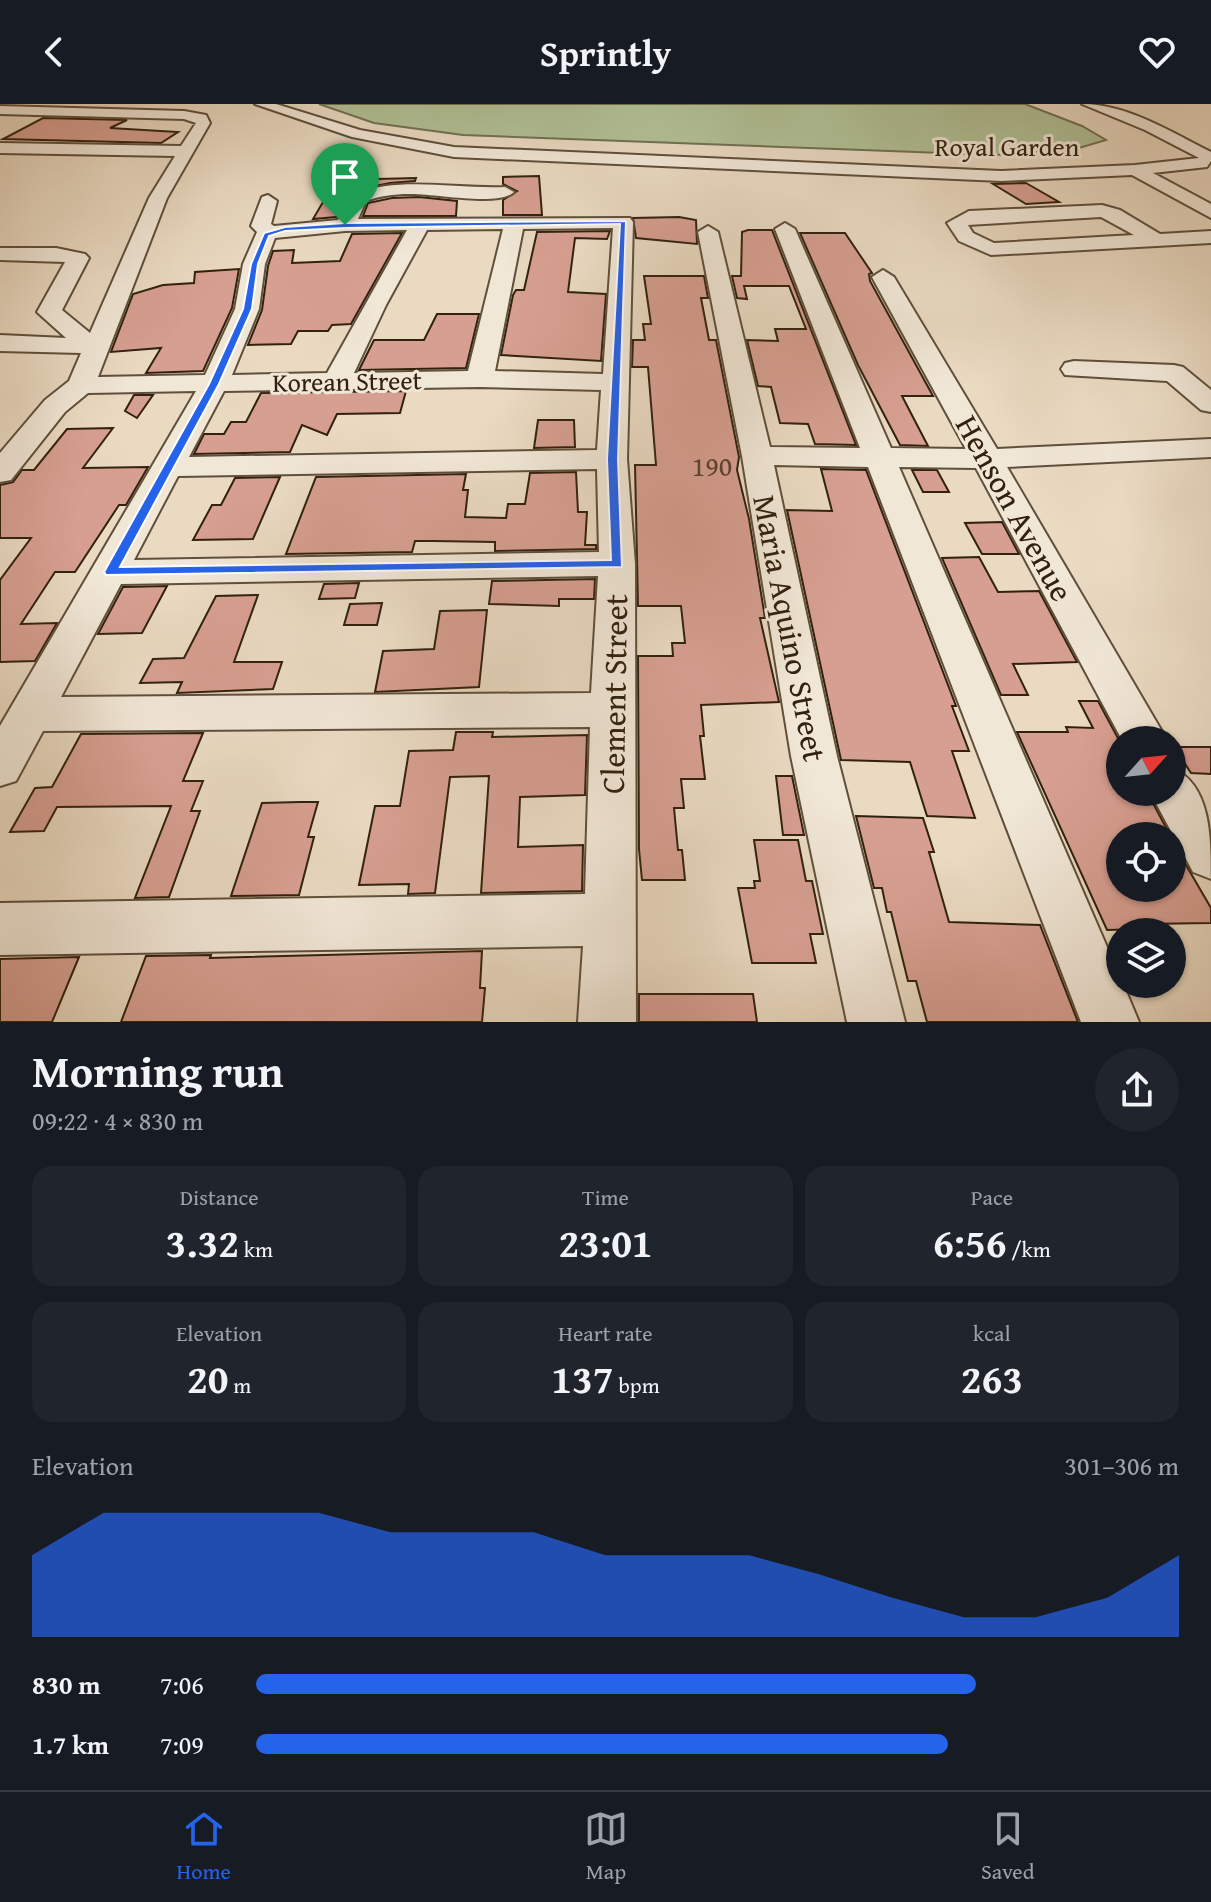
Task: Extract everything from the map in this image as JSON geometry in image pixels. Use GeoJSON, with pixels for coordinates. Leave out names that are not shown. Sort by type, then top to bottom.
{"type":"FeatureCollection","features":[{"type":"Feature","properties":{"kind":"street","name":"Royal Garden"},"geometry":{"type":"LineString","coordinates":[[262,104],[357,134],[454,152],[1001,176],[1135,170],[1208,160]]}},
{"type":"Feature","properties":{"kind":"street","name":"Royal Garden"},"geometry":{"type":"LineString","coordinates":[[1089,104],[1150,127],[1208,160]]}},
{"type":"Feature","properties":{"kind":"street"},"geometry":{"type":"LineString","coordinates":[[4,114],[194,139]]}},
{"type":"Feature","properties":{"kind":"street"},"geometry":{"type":"LineString","coordinates":[[0,134],[194,139]]}},
{"type":"Feature","properties":{"kind":"street"},"geometry":{"type":"LineString","coordinates":[[0,148],[194,139]]}},
{"type":"Feature","properties":{"kind":"street"},"geometry":{"type":"LineString","coordinates":[[0,473],[55,406],[81,385],[85,345],[158,198],[194,139]]}},
{"type":"Feature","properties":{"kind":"street"},"geometry":{"type":"LineString","coordinates":[[1135,170],[1211,212]]}},
{"type":"Feature","properties":{"kind":"street"},"geometry":{"type":"LineString","coordinates":[[345,225],[358,198],[377,192],[413,189],[505,192]]}},
{"type":"Feature","properties":{"kind":"street"},"geometry":{"type":"LineString","coordinates":[[268,201],[261,226],[269,232],[345,225],[514,224],[480,379]]}},
{"type":"Feature","properties":{"kind":"street"},"geometry":{"type":"LineString","coordinates":[[1155,239],[1113,214],[1102,211],[969,217],[957,223],[966,237],[991,249],[1211,237]]}},
{"type":"Feature","properties":{"kind":"street","name":"Clement Street"},"geometry":{"type":"LineString","coordinates":[[514,224],[623,222],[612,459],[617,564],[607,1022]]}},
{"type":"Feature","properties":{"kind":"street"},"geometry":{"type":"LineString","coordinates":[[337,380],[374,305],[419,226]]}},
{"type":"Feature","properties":{"kind":"street"},"geometry":{"type":"LineString","coordinates":[[785,229],[882,459],[1110,1022]]}},
{"type":"Feature","properties":{"kind":"street"},"geometry":{"type":"LineString","coordinates":[[0,767],[214,384],[247,309],[254,264],[269,232]]}},
{"type":"Feature","properties":{"kind":"street","name":"Maria Aquino Street"},"geometry":{"type":"LineString","coordinates":[[708,232],[757,456],[814,756],[876,1022]]}},
{"type":"Feature","properties":{"kind":"street"},"geometry":{"type":"LineString","coordinates":[[9,256],[59,260],[54,286],[30,318],[85,345]]}},
{"type":"Feature","properties":{"kind":"street","name":"Henson Avenue"},"geometry":{"type":"LineString","coordinates":[[883,277],[989,459],[1030,538],[1137,726]]}},
{"type":"Feature","properties":{"kind":"street"},"geometry":{"type":"LineString","coordinates":[[0,343],[85,345]]}},
{"type":"Feature","properties":{"kind":"street"},"geometry":{"type":"LineString","coordinates":[[1074,369],[1174,373],[1211,371]]}},
{"type":"Feature","properties":{"kind":"street"},"geometry":{"type":"LineString","coordinates":[[1174,373],[1211,404]]}},
{"type":"Feature","properties":{"kind":"street","name":"Korean Street"},"geometry":{"type":"LineString","coordinates":[[81,385],[480,379],[614,382]]}},
{"type":"Feature","properties":{"kind":"street"},"geometry":{"type":"LineString","coordinates":[[757,456],[989,459],[1211,448]]}},
{"type":"Feature","properties":{"kind":"street"},"geometry":{"type":"LineString","coordinates":[[169,467],[612,459]]}},
{"type":"Feature","properties":{"kind":"street"},"geometry":{"type":"LineString","coordinates":[[111,572],[617,564]]}},
{"type":"Feature","properties":{"kind":"street"},"geometry":{"type":"LineString","coordinates":[[29,714],[612,710]]}},
{"type":"Feature","properties":{"kind":"street"},"geometry":{"type":"LineString","coordinates":[[1182,806],[1211,856]]}},
{"type":"Feature","properties":{"kind":"street"},"geometry":{"type":"LineString","coordinates":[[0,929],[611,920]]}},
{"type":"Feature","properties":{"kind":"green space"},"geometry":{"type":"Polygon","coordinates":[[[319,104],[1025,104],[1082,126],[1106,140],[1079,148],[996,155],[463,135],[374,123],[319,104]]]}},
{"type":"Feature","properties":{"kind":"building"},"geometry":{"type":"Polygon","coordinates":[[[43,118],[127,120],[110,128],[178,132],[161,143],[3,139],[43,118]]]}},
{"type":"Feature","properties":{"kind":"building"},"geometry":{"type":"Polygon","coordinates":[[[539,176],[542,215],[503,215],[503,200],[517,191],[503,184],[503,177],[539,176]]]}},
{"type":"Feature","properties":{"kind":"building"},"geometry":{"type":"Polygon","coordinates":[[[416,178],[415,181],[351,191],[336,217],[313,219],[336,180],[416,178]]]}},
{"type":"Feature","properties":{"kind":"building"},"geometry":{"type":"Polygon","coordinates":[[[1026,183],[1059,202],[1026,204],[993,184],[1026,183]]]}},
{"type":"Feature","properties":{"kind":"building"},"geometry":{"type":"Polygon","coordinates":[[[419,197],[457,201],[456,216],[363,216],[368,203],[419,197]]]}},
{"type":"Feature","properties":{"kind":"building"},"geometry":{"type":"Polygon","coordinates":[[[679,217],[696,220],[697,244],[636,238],[633,218],[679,217]]]}},
{"type":"Feature","properties":{"kind":"building"},"geometry":{"type":"Polygon","coordinates":[[[772,230],[856,445],[815,444],[808,424],[780,423],[771,387],[758,386],[747,340],[778,341],[775,329],[806,329],[789,286],[744,286],[747,299],[737,298],[732,276],[741,276],[742,232],[772,230]]]}},
{"type":"Feature","properties":{"kind":"building"},"geometry":{"type":"Polygon","coordinates":[[[610,231],[607,239],[575,238],[568,292],[606,294],[601,361],[501,355],[513,295],[516,290],[524,290],[537,232],[610,231]]]}},
{"type":"Feature","properties":{"kind":"building"},"geometry":{"type":"Polygon","coordinates":[[[402,233],[351,324],[332,325],[328,331],[298,331],[291,344],[248,345],[262,310],[273,251],[294,250],[292,263],[340,261],[352,234],[402,233]]]}},
{"type":"Feature","properties":{"kind":"building"},"geometry":{"type":"Polygon","coordinates":[[[800,233],[845,233],[872,273],[869,274],[870,281],[933,396],[902,396],[928,446],[900,445],[858,365],[800,233]]]}},
{"type":"Feature","properties":{"kind":"building"},"geometry":{"type":"Polygon","coordinates":[[[239,269],[232,308],[203,371],[146,373],[161,348],[111,352],[133,294],[163,285],[194,283],[195,272],[239,269]]]}},
{"type":"Feature","properties":{"kind":"building"},"geometry":{"type":"Polygon","coordinates":[[[644,276],[704,276],[708,298],[701,298],[709,340],[716,340],[739,457],[737,470],[749,519],[765,618],[760,618],[779,702],[701,705],[704,736],[700,736],[705,779],[681,779],[684,808],[674,808],[685,880],[642,880],[639,849],[638,656],[673,656],[672,643],[685,643],[681,606],[638,606],[635,465],[656,465],[648,367],[632,367],[633,340],[645,340],[643,324],[651,324],[644,276]]]}},
{"type":"Feature","properties":{"kind":"building"},"geometry":{"type":"Polygon","coordinates":[[[437,314],[479,314],[466,368],[359,370],[374,340],[424,340],[437,314]]]}},
{"type":"Feature","properties":{"kind":"building"},"geometry":{"type":"Polygon","coordinates":[[[406,391],[400,413],[337,414],[327,435],[302,425],[290,452],[194,454],[204,434],[224,434],[231,422],[246,422],[261,393],[406,391]]]}},
{"type":"Feature","properties":{"kind":"building"},"geometry":{"type":"Polygon","coordinates":[[[134,395],[153,395],[137,418],[125,411],[134,395]]]}},
{"type":"Feature","properties":{"kind":"building"},"geometry":{"type":"Polygon","coordinates":[[[538,420],[574,420],[575,447],[534,448],[538,420]]]}},
{"type":"Feature","properties":{"kind":"building"},"geometry":{"type":"Polygon","coordinates":[[[113,428],[83,468],[148,467],[126,505],[119,505],[75,572],[55,572],[21,624],[57,623],[35,661],[0,662],[0,580],[31,538],[0,538],[0,485],[13,482],[22,470],[34,470],[67,429],[113,428]]]}},
{"type":"Feature","properties":{"kind":"building"},"geometry":{"type":"Polygon","coordinates":[[[821,469],[866,470],[956,706],[952,706],[969,751],[952,751],[975,818],[927,816],[910,762],[841,760],[787,510],[832,511],[821,469]]]}},
{"type":"Feature","properties":{"kind":"building"},"geometry":{"type":"Polygon","coordinates":[[[912,470],[937,470],[949,492],[923,492],[912,470]]]}},
{"type":"Feature","properties":{"kind":"building"},"geometry":{"type":"Polygon","coordinates":[[[576,472],[578,512],[587,512],[585,545],[596,545],[596,549],[495,551],[495,542],[415,541],[412,552],[286,554],[316,477],[466,474],[463,490],[468,490],[465,517],[506,518],[508,504],[525,504],[530,473],[576,472]]]}},
{"type":"Feature","properties":{"kind":"building"},"geometry":{"type":"Polygon","coordinates":[[[280,477],[253,539],[193,540],[212,505],[221,505],[235,478],[280,477]]]}},
{"type":"Feature","properties":{"kind":"building"},"geometry":{"type":"Polygon","coordinates":[[[1002,522],[1019,554],[982,554],[965,523],[1002,522]]]}},
{"type":"Feature","properties":{"kind":"building"},"geometry":{"type":"Polygon","coordinates":[[[979,557],[998,592],[1039,591],[1077,662],[1013,664],[1028,695],[1001,695],[942,558],[979,557]]]}},
{"type":"Feature","properties":{"kind":"building"},"geometry":{"type":"Polygon","coordinates":[[[595,579],[594,599],[559,599],[559,606],[489,604],[492,581],[595,579]]]}},
{"type":"Feature","properties":{"kind":"building"},"geometry":{"type":"Polygon","coordinates":[[[359,583],[355,598],[319,599],[324,584],[359,583]]]}},
{"type":"Feature","properties":{"kind":"building"},"geometry":{"type":"Polygon","coordinates":[[[167,586],[142,633],[98,634],[123,587],[167,586]]]}},
{"type":"Feature","properties":{"kind":"building"},"geometry":{"type":"Polygon","coordinates":[[[258,595],[234,662],[282,662],[273,689],[177,693],[182,682],[140,683],[153,659],[184,658],[216,596],[258,595]]]}},
{"type":"Feature","properties":{"kind":"building"},"geometry":{"type":"Polygon","coordinates":[[[382,603],[377,625],[344,625],[350,604],[382,603]]]}},
{"type":"Feature","properties":{"kind":"building"},"geometry":{"type":"Polygon","coordinates":[[[487,610],[479,687],[375,692],[383,651],[434,649],[440,611],[487,610]]]}},
{"type":"Feature","properties":{"kind":"building"},"geometry":{"type":"Polygon","coordinates":[[[1079,701],[1098,701],[1111,726],[1106,726],[1106,806],[1154,806],[1163,822],[1106,822],[1106,902],[1186,902],[1186,865],[1211,908],[1211,923],[1186,923],[1186,918],[1106,918],[1106,928],[1017,732],[1068,732],[1066,727],[1093,728],[1079,701]]]}},
{"type":"Feature","properties":{"kind":"building"},"geometry":{"type":"Polygon","coordinates":[[[456,732],[493,732],[492,737],[587,735],[585,795],[520,797],[518,847],[583,845],[582,891],[481,893],[489,776],[450,777],[435,893],[408,894],[409,884],[359,885],[375,806],[400,806],[409,751],[453,750],[456,732]]]}},
{"type":"Feature","properties":{"kind":"building"},"geometry":{"type":"Polygon","coordinates":[[[203,733],[183,781],[203,781],[191,811],[200,811],[169,897],[135,898],[171,806],[57,807],[44,831],[10,832],[35,788],[52,787],[81,734],[203,733]]]}},
{"type":"Feature","properties":{"kind":"building"},"geometry":{"type":"Polygon","coordinates":[[[1186,747],[1211,747],[1211,774],[1191,773],[1186,765],[1186,747]]]}},
{"type":"Feature","properties":{"kind":"building"},"geometry":{"type":"Polygon","coordinates":[[[776,776],[792,776],[804,835],[783,835],[776,776]]]}},
{"type":"Feature","properties":{"kind":"building"},"geometry":{"type":"Polygon","coordinates":[[[318,802],[308,837],[314,837],[299,895],[231,896],[262,803],[318,802]]]}},
{"type":"Feature","properties":{"kind":"building"},"geometry":{"type":"Polygon","coordinates":[[[856,816],[923,818],[934,852],[929,852],[949,922],[1040,925],[1078,1022],[927,1022],[916,981],[908,981],[882,888],[874,888],[856,816]]]}},
{"type":"Feature","properties":{"kind":"building"},"geometry":{"type":"Polygon","coordinates":[[[754,840],[798,840],[806,881],[812,881],[823,934],[810,934],[816,963],[752,963],[738,888],[755,888],[754,881],[760,881],[754,840]]]}},
{"type":"Feature","properties":{"kind":"building"},"geometry":{"type":"Polygon","coordinates":[[[482,951],[480,988],[485,988],[482,1022],[121,1022],[146,956],[211,955],[210,958],[482,951]]]}},
{"type":"Feature","properties":{"kind":"building"},"geometry":{"type":"Polygon","coordinates":[[[79,957],[52,1022],[0,1022],[0,959],[79,957]]]}},
{"type":"Feature","properties":{"kind":"building"},"geometry":{"type":"Polygon","coordinates":[[[639,994],[753,994],[757,1022],[639,1022],[639,994]]]}},
{"type":"Feature","properties":{"kind":"route"},"geometry":{"type":"LineString","coordinates":[[623,222],[612,459],[617,564],[111,572],[214,384],[247,309],[254,264],[266,234],[285,229],[345,225],[623,222]]}}]}
